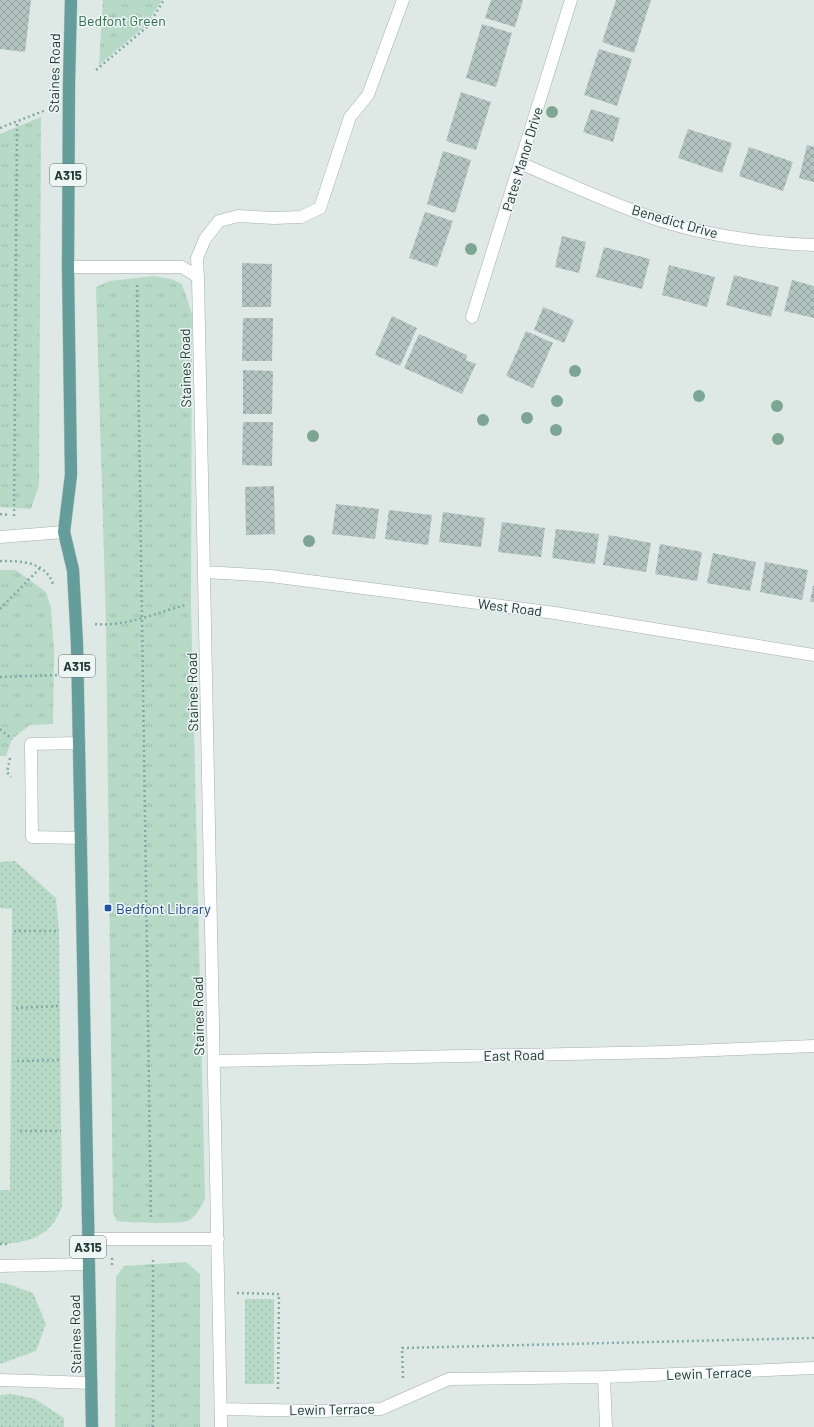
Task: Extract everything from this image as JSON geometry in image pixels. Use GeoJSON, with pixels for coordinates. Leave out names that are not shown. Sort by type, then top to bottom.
{"type":"FeatureCollection","features":[{"type":"Feature","properties":{"kind":"main road","name":"Staines Road"},"geometry":{"type":"LineString","coordinates":[[71,0],[68,84],[68,267],[71,476],[64,532],[73,570],[77,644],[92,1427]]}},
{"type":"Feature","properties":{"kind":"street","name":"Staines Road"},"geometry":{"type":"LineString","coordinates":[[221,1427],[205,572],[197,258],[205,239],[219,221],[238,216],[274,218],[300,217],[320,208],[350,117],[368,95],[403,0]]}},
{"type":"Feature","properties":{"kind":"street","name":"Pates Manor Drive"},"geometry":{"type":"LineString","coordinates":[[472,317],[571,0]]}},
{"type":"Feature","properties":{"kind":"street","name":"Benedict Drive"},"geometry":{"type":"LineString","coordinates":[[520,163],[649,217],[663,221],[704,232],[784,244],[814,245]]}},
{"type":"Feature","properties":{"kind":"street"},"geometry":{"type":"LineString","coordinates":[[68,267],[182,267],[198,276]]}},
{"type":"Feature","properties":{"kind":"street"},"geometry":{"type":"LineString","coordinates":[[0,537],[64,532]]}},
{"type":"Feature","properties":{"kind":"street","name":"West Road"},"geometry":{"type":"LineString","coordinates":[[205,572],[271,576],[555,613],[814,655]]}},
{"type":"Feature","properties":{"kind":"street"},"geometry":{"type":"LineString","coordinates":[[79,743],[31,744],[32,837],[81,838]]}},
{"type":"Feature","properties":{"kind":"street","name":"East Road"},"geometry":{"type":"LineString","coordinates":[[214,1061],[666,1052],[814,1046]]}},
{"type":"Feature","properties":{"kind":"street"},"geometry":{"type":"LineString","coordinates":[[88,1239],[218,1239]]}},
{"type":"Feature","properties":{"kind":"street"},"geometry":{"type":"LineString","coordinates":[[0,1266],[88,1264]]}},
{"type":"Feature","properties":{"kind":"street","name":"Lewin Terrace"},"geometry":{"type":"LineString","coordinates":[[221,1409],[321,1411],[381,1409],[420,1390],[449,1379],[604,1377],[814,1368]]}},
{"type":"Feature","properties":{"kind":"street"},"geometry":{"type":"LineString","coordinates":[[604,1377],[606,1427]]}},
{"type":"Feature","properties":{"kind":"street"},"geometry":{"type":"LineString","coordinates":[[0,1380],[91,1383]]}},
{"type":"Feature","properties":{"kind":"path"},"geometry":{"type":"LineString","coordinates":[[96,70],[147,27],[164,0]]}},
{"type":"Feature","properties":{"kind":"path"},"geometry":{"type":"LineString","coordinates":[[0,128],[46,110]]}},
{"type":"Feature","properties":{"kind":"path"},"geometry":{"type":"LineString","coordinates":[[14,516],[17,122]]}},
{"type":"Feature","properties":{"kind":"path"},"geometry":{"type":"LineString","coordinates":[[136,267],[151,1226]]}},
{"type":"Feature","properties":{"kind":"path"},"geometry":{"type":"LineString","coordinates":[[0,560],[24,561],[40,568],[52,581],[54,586]]}},
{"type":"Feature","properties":{"kind":"path"},"geometry":{"type":"LineString","coordinates":[[0,609],[40,568]]}},
{"type":"Feature","properties":{"kind":"path"},"geometry":{"type":"LineString","coordinates":[[92,624],[106,625],[142,617],[205,599]]}},
{"type":"Feature","properties":{"kind":"path"},"geometry":{"type":"LineString","coordinates":[[0,677],[63,674]]}},
{"type":"Feature","properties":{"kind":"path"},"geometry":{"type":"LineString","coordinates":[[0,729],[14,740]]}},
{"type":"Feature","properties":{"kind":"path"},"geometry":{"type":"LineString","coordinates":[[14,931],[59,931]]}},
{"type":"Feature","properties":{"kind":"path"},"geometry":{"type":"LineString","coordinates":[[16,1008],[60,1006]]}},
{"type":"Feature","properties":{"kind":"path"},"geometry":{"type":"LineString","coordinates":[[18,1061],[60,1060]]}},
{"type":"Feature","properties":{"kind":"path"},"geometry":{"type":"LineString","coordinates":[[20,1131],[61,1131]]}},
{"type":"Feature","properties":{"kind":"path"},"geometry":{"type":"LineString","coordinates":[[0,1244],[9,1244]]}},
{"type":"Feature","properties":{"kind":"path"},"geometry":{"type":"LineString","coordinates":[[153,1257],[153,1427]]}},
{"type":"Feature","properties":{"kind":"path"},"geometry":{"type":"LineString","coordinates":[[112,1258],[112,1267]]}},
{"type":"Feature","properties":{"kind":"path"},"geometry":{"type":"LineString","coordinates":[[219,1294],[279,1294],[278,1389],[271,1389]]}},
{"type":"Feature","properties":{"kind":"path"},"geometry":{"type":"LineString","coordinates":[[397,1402],[397,1391],[403,1384],[402,1348],[814,1338]]}},
{"type":"Feature","properties":{"kind":"green space","name":"Bedfont Green"},"geometry":{"type":"Polygon","coordinates":[[[103,0],[162,0],[145,26],[99,65],[103,0]]]}},
{"type":"Feature","properties":{"kind":"green space"},"geometry":{"type":"Polygon","coordinates":[[[41,117],[39,485],[31,509],[0,507],[0,134],[41,117]]]}},
{"type":"Feature","properties":{"kind":"green space"},"geometry":{"type":"Polygon","coordinates":[[[153,276],[171,279],[182,284],[192,314],[191,603],[205,1199],[198,1212],[187,1221],[164,1223],[117,1221],[113,1213],[106,625],[96,287],[109,281],[153,276]]]}},
{"type":"Feature","properties":{"kind":"green space"},"geometry":{"type":"Polygon","coordinates":[[[0,570],[16,570],[46,592],[51,608],[54,652],[53,724],[30,725],[12,739],[6,756],[0,756],[0,570]]]}},
{"type":"Feature","properties":{"kind":"green space"},"geometry":{"type":"Polygon","coordinates":[[[15,861],[56,898],[59,931],[62,1206],[58,1216],[52,1224],[46,1231],[38,1236],[21,1242],[0,1244],[0,1190],[10,1190],[12,909],[0,908],[0,862],[15,861]]]}},
{"type":"Feature","properties":{"kind":"green space"},"geometry":{"type":"Polygon","coordinates":[[[186,1262],[200,1274],[200,1427],[115,1427],[116,1277],[124,1266],[186,1262]]]}},
{"type":"Feature","properties":{"kind":"green space"},"geometry":{"type":"Polygon","coordinates":[[[0,1283],[5,1283],[33,1293],[46,1324],[36,1351],[0,1364],[0,1283]]]}},
{"type":"Feature","properties":{"kind":"green space"},"geometry":{"type":"Polygon","coordinates":[[[245,1299],[274,1299],[274,1384],[245,1384],[245,1299]]]}},
{"type":"Feature","properties":{"kind":"green space"},"geometry":{"type":"Polygon","coordinates":[[[12,1394],[35,1399],[64,1418],[64,1427],[0,1427],[0,1395],[12,1394]]]}},
{"type":"Feature","properties":{"kind":"building"},"geometry":{"type":"Polygon","coordinates":[[[0,0],[31,0],[25,52],[0,49],[0,0]]]}},
{"type":"Feature","properties":{"kind":"building"},"geometry":{"type":"Polygon","coordinates":[[[491,0],[523,0],[515,27],[485,18],[491,0]]]}},
{"type":"Feature","properties":{"kind":"building"},"geometry":{"type":"Polygon","coordinates":[[[616,0],[651,0],[634,53],[602,42],[616,0]]]}},
{"type":"Feature","properties":{"kind":"building"},"geometry":{"type":"Polygon","coordinates":[[[482,24],[512,33],[496,87],[466,78],[482,24]]]}},
{"type":"Feature","properties":{"kind":"building"},"geometry":{"type":"Polygon","coordinates":[[[599,49],[632,59],[617,106],[584,95],[599,49]]]}},
{"type":"Feature","properties":{"kind":"building"},"geometry":{"type":"Polygon","coordinates":[[[461,92],[491,102],[476,150],[446,141],[461,92]]]}},
{"type":"Feature","properties":{"kind":"building"},"geometry":{"type":"Polygon","coordinates":[[[591,109],[620,118],[613,142],[583,132],[591,109]]]}},
{"type":"Feature","properties":{"kind":"building"},"geometry":{"type":"Polygon","coordinates":[[[688,129],[732,143],[722,173],[678,158],[688,129]]]}},
{"type":"Feature","properties":{"kind":"building"},"geometry":{"type":"Polygon","coordinates":[[[807,145],[814,147],[814,182],[799,178],[807,145]]]}},
{"type":"Feature","properties":{"kind":"building"},"geometry":{"type":"Polygon","coordinates":[[[749,147],[793,162],[783,191],[739,176],[749,147]]]}},
{"type":"Feature","properties":{"kind":"building"},"geometry":{"type":"Polygon","coordinates":[[[443,151],[471,160],[455,213],[427,204],[443,151]]]}},
{"type":"Feature","properties":{"kind":"building"},"geometry":{"type":"Polygon","coordinates":[[[425,212],[453,221],[437,267],[409,258],[425,212]]]}},
{"type":"Feature","properties":{"kind":"building"},"geometry":{"type":"Polygon","coordinates":[[[562,236],[586,242],[579,273],[555,267],[562,236]]]}},
{"type":"Feature","properties":{"kind":"building"},"geometry":{"type":"Polygon","coordinates":[[[604,247],[650,259],[642,289],[596,277],[604,247]]]}},
{"type":"Feature","properties":{"kind":"building"},"geometry":{"type":"Polygon","coordinates":[[[242,263],[272,264],[271,307],[242,307],[242,263]]]}},
{"type":"Feature","properties":{"kind":"building"},"geometry":{"type":"Polygon","coordinates":[[[669,265],[715,277],[707,307],[662,295],[669,265]]]}},
{"type":"Feature","properties":{"kind":"building"},"geometry":{"type":"Polygon","coordinates":[[[734,275],[779,287],[771,317],[726,305],[734,275]]]}},
{"type":"Feature","properties":{"kind":"building"},"geometry":{"type":"Polygon","coordinates":[[[792,280],[814,286],[814,318],[784,311],[792,280]]]}},
{"type":"Feature","properties":{"kind":"building"},"geometry":{"type":"Polygon","coordinates":[[[543,307],[574,320],[564,343],[534,330],[543,307]]]}},
{"type":"Feature","properties":{"kind":"building"},"geometry":{"type":"Polygon","coordinates":[[[392,316],[417,328],[400,366],[375,355],[392,316]]]}},
{"type":"Feature","properties":{"kind":"building"},"geometry":{"type":"Polygon","coordinates":[[[243,318],[273,318],[272,361],[242,361],[243,318]]]}},
{"type":"Feature","properties":{"kind":"building"},"geometry":{"type":"Polygon","coordinates":[[[526,331],[553,343],[533,388],[506,376],[526,331]]]}},
{"type":"Feature","properties":{"kind":"building"},"geometry":{"type":"Polygon","coordinates":[[[419,334],[467,355],[466,360],[476,364],[462,394],[404,368],[419,334]]]}},
{"type":"Feature","properties":{"kind":"building"},"geometry":{"type":"Polygon","coordinates":[[[243,370],[273,371],[272,414],[243,414],[243,370]]]}},
{"type":"Feature","properties":{"kind":"building"},"geometry":{"type":"Polygon","coordinates":[[[243,422],[273,422],[272,466],[242,465],[243,422]]]}},
{"type":"Feature","properties":{"kind":"building"},"geometry":{"type":"Polygon","coordinates":[[[274,486],[275,534],[246,535],[245,487],[274,486]]]}},
{"type":"Feature","properties":{"kind":"building"},"geometry":{"type":"Polygon","coordinates":[[[336,504],[379,509],[375,539],[332,534],[336,504]]]}},
{"type":"Feature","properties":{"kind":"building"},"geometry":{"type":"Polygon","coordinates":[[[389,510],[432,515],[428,545],[385,539],[389,510]]]}},
{"type":"Feature","properties":{"kind":"building"},"geometry":{"type":"Polygon","coordinates":[[[443,512],[485,518],[481,547],[439,542],[443,512]]]}},
{"type":"Feature","properties":{"kind":"building"},"geometry":{"type":"Polygon","coordinates":[[[502,522],[545,528],[541,557],[498,552],[502,522]]]}},
{"type":"Feature","properties":{"kind":"building"},"geometry":{"type":"Polygon","coordinates":[[[556,529],[599,534],[595,564],[552,558],[556,529]]]}},
{"type":"Feature","properties":{"kind":"building"},"geometry":{"type":"Polygon","coordinates":[[[609,535],[651,543],[646,572],[603,565],[609,535]]]}},
{"type":"Feature","properties":{"kind":"building"},"geometry":{"type":"Polygon","coordinates":[[[660,544],[702,552],[697,581],[655,574],[660,544]]]}},
{"type":"Feature","properties":{"kind":"building"},"geometry":{"type":"Polygon","coordinates":[[[713,553],[756,562],[750,591],[707,583],[713,553]]]}},
{"type":"Feature","properties":{"kind":"building"},"geometry":{"type":"Polygon","coordinates":[[[765,562],[808,570],[802,600],[760,592],[765,562]]]}},
{"type":"Feature","properties":{"kind":"building"},"geometry":{"type":"Polygon","coordinates":[[[813,586],[814,602],[810,602],[813,586]]]}},
{"type":"Feature","properties":{"kind":"place","name":"Bedfont Library"},"geometry":{"type":"Point","coordinates":[108,908]}}]}
